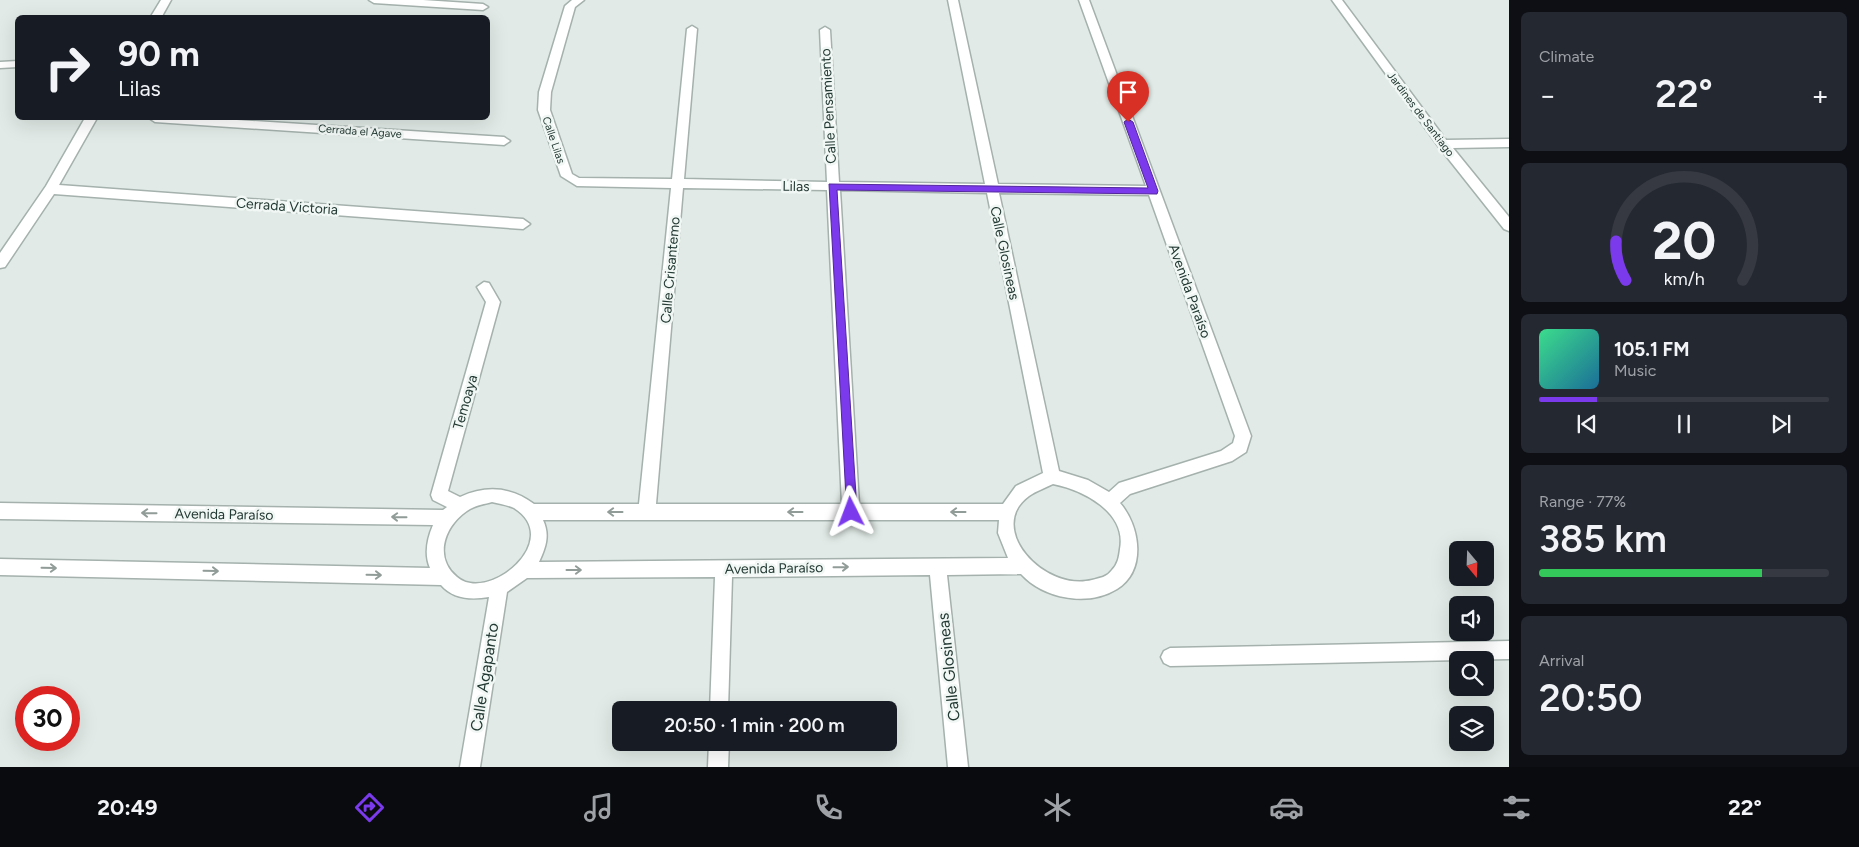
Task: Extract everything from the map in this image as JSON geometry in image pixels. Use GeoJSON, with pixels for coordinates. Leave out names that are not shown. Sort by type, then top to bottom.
{"type":"FeatureCollection","features":[{"type":"Feature","properties":{"kind":"street"},"geometry":{"type":"LineString","coordinates":[[157,15],[166,0]]}},
{"type":"Feature","properties":{"kind":"street"},"geometry":{"type":"LineString","coordinates":[[374,0],[483,7]]}},
{"type":"Feature","properties":{"kind":"street","name":"Calle Lilas"},"geometry":{"type":"LineString","coordinates":[[580,0],[570,6],[545,92],[544,110],[546,122],[566,176],[576,182],[678,184]]}},
{"type":"Feature","properties":{"kind":"street","name":"Calle Glosineas"},"geometry":{"type":"LineString","coordinates":[[953,0],[1052,477]]}},
{"type":"Feature","properties":{"kind":"street","name":"Avenida Paraíso"},"geometry":{"type":"LineString","coordinates":[[1084,0],[1243,436],[1240,447],[1226,456],[1125,488],[1110,502]]}},
{"type":"Feature","properties":{"kind":"street","name":"Jardines de Santiago"},"geometry":{"type":"LineString","coordinates":[[1337,0],[1443,144],[1509,226]]}},
{"type":"Feature","properties":{"kind":"street","name":"Calle Crisantemo"},"geometry":{"type":"LineString","coordinates":[[647,512],[692,28]]}},
{"type":"Feature","properties":{"kind":"street","name":"Calle Pensamiento"},"geometry":{"type":"LineString","coordinates":[[825,30],[851,512]]}},
{"type":"Feature","properties":{"kind":"street"},"geometry":{"type":"LineString","coordinates":[[0,65],[15,64]]}},
{"type":"Feature","properties":{"kind":"street"},"geometry":{"type":"LineString","coordinates":[[0,264],[51,189],[90,120]]}},
{"type":"Feature","properties":{"kind":"street","name":"Cerrada el Agave"},"geometry":{"type":"LineString","coordinates":[[186,120],[504,141]]}},
{"type":"Feature","properties":{"kind":"street"},"geometry":{"type":"LineString","coordinates":[[1443,144],[1509,143]]}},
{"type":"Feature","properties":{"kind":"street","name":"Lilas"},"geometry":{"type":"LineString","coordinates":[[678,184],[1154,191]]}},
{"type":"Feature","properties":{"kind":"street","name":"Cerrada Victoria"},"geometry":{"type":"LineString","coordinates":[[51,189],[523,224]]}},
{"type":"Feature","properties":{"kind":"street","name":"Temoaya"},"geometry":{"type":"LineString","coordinates":[[460,506],[439,495],[493,302],[484,287]]}},
{"type":"Feature","properties":{"kind":"street"},"geometry":{"type":"LineString","coordinates":[[1052,477],[1063,478],[1086,486],[1110,502],[1122,518],[1129,535],[1130,552],[1124,568],[1113,581],[1098,590],[1072,591],[1058,588],[1039,580],[1023,566],[1011,549],[1005,530],[1006,512],[1013,498],[1025,487],[1052,477]]}},
{"type":"Feature","properties":{"kind":"street"},"geometry":{"type":"LineString","coordinates":[[492,495],[508,496],[522,502],[532,512],[539,525],[540,540],[535,555],[525,570],[514,580],[499,587],[483,591],[467,591],[453,586],[443,577],[436,564],[434,548],[438,532],[460,506],[476,498],[492,495]]}},
{"type":"Feature","properties":{"kind":"street","name":"Avenida Paraíso"},"geometry":{"type":"LineString","coordinates":[[0,511],[448,518]]}},
{"type":"Feature","properties":{"kind":"street"},"geometry":{"type":"LineString","coordinates":[[532,512],[1006,512]]}},
{"type":"Feature","properties":{"kind":"street","name":"Calle Glosineas"},"geometry":{"type":"LineString","coordinates":[[938,566],[958,767]]}},
{"type":"Feature","properties":{"kind":"street","name":"Avenida Paraíso"},"geometry":{"type":"LineString","coordinates":[[525,570],[1023,566]]}},
{"type":"Feature","properties":{"kind":"street"},"geometry":{"type":"LineString","coordinates":[[0,567],[443,577]]}},
{"type":"Feature","properties":{"kind":"street"},"geometry":{"type":"LineString","coordinates":[[720,701],[724,568]]}},
{"type":"Feature","properties":{"kind":"street","name":"Calle Agapanto"},"geometry":{"type":"LineString","coordinates":[[470,767],[499,587]]}},
{"type":"Feature","properties":{"kind":"street"},"geometry":{"type":"LineString","coordinates":[[1170,657],[1509,650]]}},
{"type":"Feature","properties":{"kind":"street"},"geometry":{"type":"LineString","coordinates":[[718,751],[718,767]]}},
{"type":"Feature","properties":{"kind":"route"},"geometry":{"type":"LineString","coordinates":[[851,512],[832,186],[1154,191],[1128,122]]}}]}
